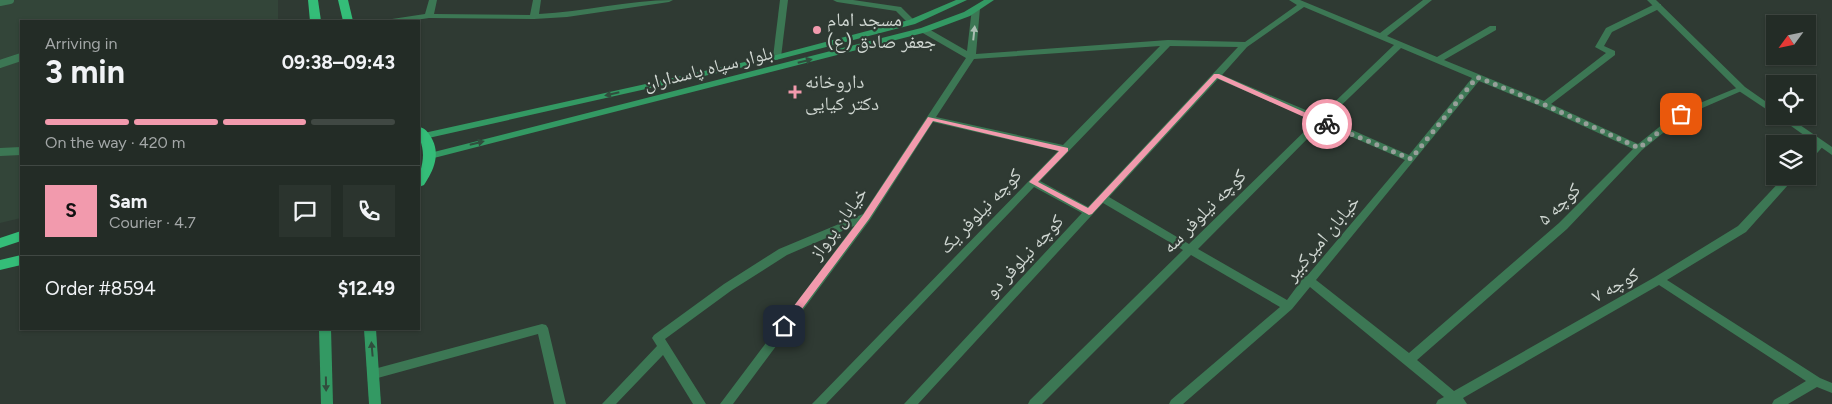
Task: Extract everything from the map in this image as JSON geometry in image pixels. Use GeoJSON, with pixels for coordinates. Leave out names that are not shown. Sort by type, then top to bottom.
{"type":"FeatureCollection","features":[{"type":"Feature","properties":{"kind":"highway"},"geometry":{"type":"LineString","coordinates":[[343,0],[348,20]]}},
{"type":"Feature","properties":{"kind":"highway"},"geometry":{"type":"LineString","coordinates":[[312,20],[313,4]]}},
{"type":"Feature","properties":{"kind":"highway"},"geometry":{"type":"LineString","coordinates":[[313,4],[316,20]]}},
{"type":"Feature","properties":{"kind":"highway"},"geometry":{"type":"LineString","coordinates":[[420,180],[430,156],[430,149],[422,134]]}},
{"type":"Feature","properties":{"kind":"highway"},"geometry":{"type":"LineString","coordinates":[[0,244],[20,237]]}},
{"type":"Feature","properties":{"kind":"highway"},"geometry":{"type":"LineString","coordinates":[[0,265],[20,260]]}},
{"type":"Feature","properties":{"kind":"main road","name":"بلوار سپاه پاسداران"},"geometry":{"type":"LineString","coordinates":[[422,134],[777,57],[912,22],[963,0]]}},
{"type":"Feature","properties":{"kind":"main road","name":"بلوار سپاه پاسداران"},"geometry":{"type":"LineString","coordinates":[[430,156],[924,30],[967,14],[990,0]]}},
{"type":"Feature","properties":{"kind":"main road"},"geometry":{"type":"LineString","coordinates":[[325,330],[327,404]]}},
{"type":"Feature","properties":{"kind":"main road"},"geometry":{"type":"LineString","coordinates":[[370,330],[375,404]]}},
{"type":"Feature","properties":{"kind":"street"},"geometry":{"type":"LineString","coordinates":[[429,16],[434,0]]}},
{"type":"Feature","properties":{"kind":"street"},"geometry":{"type":"LineString","coordinates":[[534,17],[537,0]]}},
{"type":"Feature","properties":{"kind":"street"},"geometry":{"type":"LineString","coordinates":[[399,20],[429,16],[567,16],[669,0]]}},
{"type":"Feature","properties":{"kind":"street"},"geometry":{"type":"LineString","coordinates":[[777,57],[784,0]]}},
{"type":"Feature","properties":{"kind":"street"},"geometry":{"type":"LineString","coordinates":[[837,0],[898,9],[912,22]]}},
{"type":"Feature","properties":{"kind":"street"},"geometry":{"type":"LineString","coordinates":[[897,0],[898,9]]}},
{"type":"Feature","properties":{"kind":"street"},"geometry":{"type":"LineString","coordinates":[[1293,0],[1545,105],[1639,148]]}},
{"type":"Feature","properties":{"kind":"street"},"geometry":{"type":"LineString","coordinates":[[1380,37],[1428,0]]}},
{"type":"Feature","properties":{"kind":"street"},"geometry":{"type":"LineString","coordinates":[[1545,105],[1612,53],[1599,47],[1609,30],[1655,3],[1742,89],[1766,106]]}},
{"type":"Feature","properties":{"kind":"street","name":"کوچه نیلوفر دو"},"geometry":{"type":"LineString","coordinates":[[910,404],[1245,45],[1303,4]]}},
{"type":"Feature","properties":{"kind":"street"},"geometry":{"type":"LineString","coordinates":[[972,57],[976,8]]}},
{"type":"Feature","properties":{"kind":"street"},"geometry":{"type":"LineString","coordinates":[[1437,60],[1493,28]]}},
{"type":"Feature","properties":{"kind":"street"},"geometry":{"type":"LineString","coordinates":[[924,30],[972,57],[1168,43],[1245,45]]}},
{"type":"Feature","properties":{"kind":"street","name":"کوچه نیلوفر یک"},"geometry":{"type":"LineString","coordinates":[[818,404],[1168,43]]}},
{"type":"Feature","properties":{"kind":"street","name":"کوچه نیلوفر سه"},"geometry":{"type":"LineString","coordinates":[[1034,404],[1399,45]]}},
{"type":"Feature","properties":{"kind":"street","name":"خیابان پرواز"},"geometry":{"type":"LineString","coordinates":[[726,404],[866,217],[972,57]]}},
{"type":"Feature","properties":{"kind":"street"},"geometry":{"type":"LineString","coordinates":[[1216,75],[1411,159]]}},
{"type":"Feature","properties":{"kind":"street","name":"خیابان امیرکبیر"},"geometry":{"type":"LineString","coordinates":[[1175,404],[1288,306],[1477,77]]}},
{"type":"Feature","properties":{"kind":"street","name":"کوچه ۵"},"geometry":{"type":"LineString","coordinates":[[1409,360],[1563,226],[1639,148],[1681,114],[1742,89]]}},
{"type":"Feature","properties":{"kind":"street"},"geometry":{"type":"LineString","coordinates":[[931,119],[1065,150]]}},
{"type":"Feature","properties":{"kind":"street"},"geometry":{"type":"LineString","coordinates":[[1793,125],[1832,152]]}},
{"type":"Feature","properties":{"kind":"street"},"geometry":{"type":"LineString","coordinates":[[1816,149],[1820,144]]}},
{"type":"Feature","properties":{"kind":"street"},"geometry":{"type":"LineString","coordinates":[[1033,182],[1089,212]]}},
{"type":"Feature","properties":{"kind":"street","name":"کوچه ۷"},"geometry":{"type":"LineString","coordinates":[[1452,402],[1742,229],[1783,185]]}},
{"type":"Feature","properties":{"kind":"street"},"geometry":{"type":"LineString","coordinates":[[1102,198],[1288,306]]}},
{"type":"Feature","properties":{"kind":"street"},"geometry":{"type":"LineString","coordinates":[[700,404],[658,338],[728,287],[783,252],[866,217]]}},
{"type":"Feature","properties":{"kind":"street"},"geometry":{"type":"LineString","coordinates":[[1308,280],[1409,360],[1452,402]]}},
{"type":"Feature","properties":{"kind":"street"},"geometry":{"type":"LineString","coordinates":[[1659,280],[1816,381],[1832,388]]}},
{"type":"Feature","properties":{"kind":"street"},"geometry":{"type":"LineString","coordinates":[[374,374],[542,328],[560,404]]}},
{"type":"Feature","properties":{"kind":"street"},"geometry":{"type":"LineString","coordinates":[[608,404],[664,346]]}},
{"type":"Feature","properties":{"kind":"street"},"geometry":{"type":"LineString","coordinates":[[1778,404],[1816,381]]}},
{"type":"Feature","properties":{"kind":"lane"},"geometry":{"type":"LineString","coordinates":[[0,2],[10,0]]}},
{"type":"Feature","properties":{"kind":"lane"},"geometry":{"type":"LineString","coordinates":[[0,64],[20,57]]}},
{"type":"Feature","properties":{"kind":"lane"},"geometry":{"type":"LineString","coordinates":[[0,152],[20,151]]}},
{"type":"Feature","properties":{"kind":"shaded area"},"geometry":{"type":"Polygon","coordinates":[[[0,0],[278,0],[278,20],[20,20],[20,218],[0,223],[0,0]]]}},
{"type":"Feature","properties":{"kind":"way so far"},"geometry":{"type":"LineString","coordinates":[[1327,124],[1411,159],[1477,77],[1545,105],[1639,148],[1681,114]]}},
{"type":"Feature","properties":{"kind":"place","name":"مسجد امام جعفر صادق (ع)"},"geometry":{"type":"Point","coordinates":[817,30]}},
{"type":"Feature","properties":{"kind":"place","name":"داروخانه دکتر کیایی"},"geometry":{"type":"Point","coordinates":[795,92]}},
{"type":"Feature","properties":{"kind":"route"},"geometry":{"type":"LineString","coordinates":[[784,326],[866,217],[931,119],[1065,150],[1033,182],[1089,212],[1216,75],[1327,124]]}}]}
